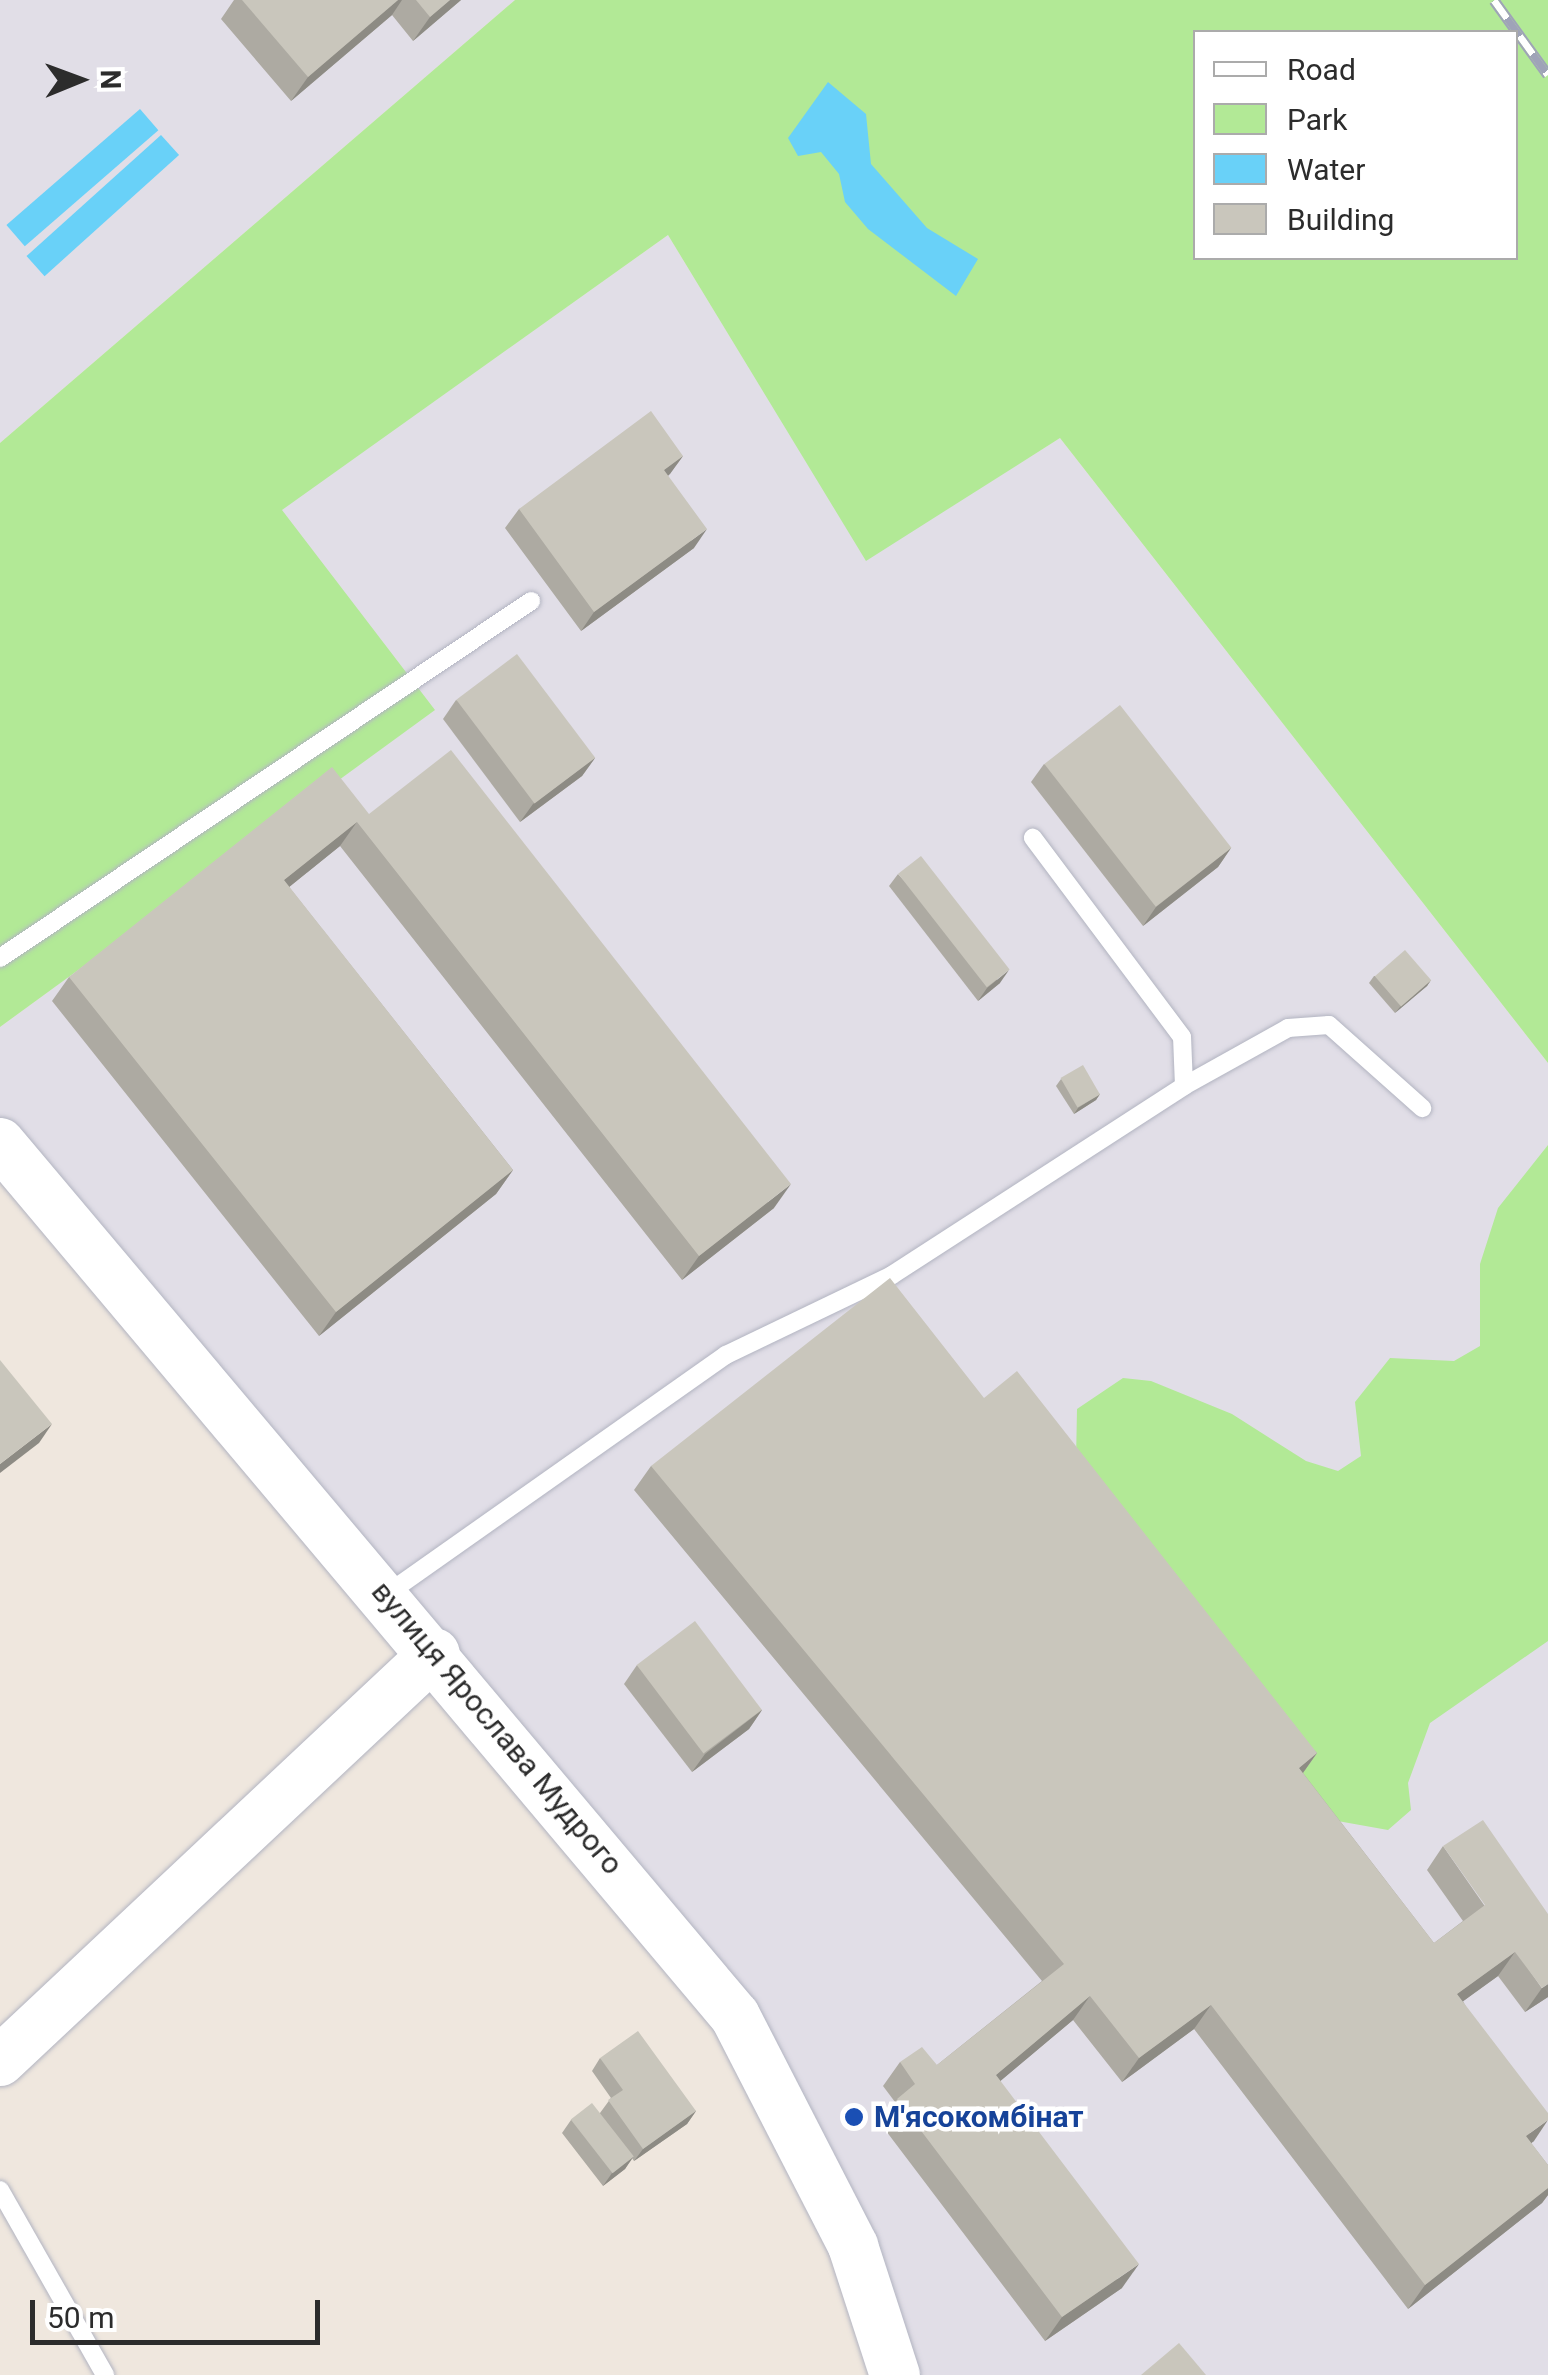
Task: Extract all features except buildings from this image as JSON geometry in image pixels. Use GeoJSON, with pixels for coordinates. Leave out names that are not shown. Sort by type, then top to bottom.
{"type":"FeatureCollection","features":[{"type":"Feature","properties":{"kind":"main road","name":"вулиця Ярослава Мудрого"},"geometry":{"type":"LineString","coordinates":[[0,1143],[386,1594],[736,2016],[853,2246],[895,2375]]}},
{"type":"Feature","properties":{"kind":"main road"},"geometry":{"type":"LineString","coordinates":[[0,2061],[435,1653]]}},
{"type":"Feature","properties":{"kind":"lane"},"geometry":{"type":"LineString","coordinates":[[0,958],[530,601]]}},
{"type":"Feature","properties":{"kind":"lane"},"geometry":{"type":"LineString","coordinates":[[1033,838],[1182,1037],[1184,1086]]}},
{"type":"Feature","properties":{"kind":"lane"},"geometry":{"type":"LineString","coordinates":[[386,1594],[726,1355],[892,1275],[1184,1086],[1288,1028],[1330,1024],[1422,1108]]}},
{"type":"Feature","properties":{"kind":"lane"},"geometry":{"type":"LineString","coordinates":[[0,2190],[105,2375]]}},
{"type":"Feature","properties":{"kind":"shaded area"},"geometry":{"type":"Polygon","coordinates":[[[0,0],[515,0],[0,443],[0,0]]]}},
{"type":"Feature","properties":{"kind":"shaded area"},"geometry":{"type":"Polygon","coordinates":[[[668,235],[866,560],[1060,438],[1548,1063],[1548,2375],[901,2375],[737,2006],[0,1130],[0,1027],[434,710],[281,510],[668,235]]]}},
{"type":"Feature","properties":{"kind":"green space"},"geometry":{"type":"Polygon","coordinates":[[[515,0],[1548,0],[1548,1063],[1060,438],[866,561],[668,235],[282,510],[435,710],[0,1027],[0,443],[515,0]]]}},
{"type":"Feature","properties":{"kind":"green space"},"geometry":{"type":"Polygon","coordinates":[[[1548,1145],[1548,1641],[1430,1723],[1408,1783],[1411,1810],[1388,1830],[1332,1820],[1076,1461],[1077,1409],[1123,1378],[1151,1381],[1232,1414],[1306,1461],[1338,1471],[1361,1456],[1355,1402],[1390,1358],[1454,1361],[1480,1346],[1480,1264],[1498,1208],[1548,1145]]]}},
{"type":"Feature","properties":{"kind":"water"},"geometry":{"type":"Polygon","coordinates":[[[828,82],[866,114],[871,164],[927,228],[978,259],[956,296],[868,229],[845,202],[839,174],[821,152],[798,156],[788,138],[828,82]]]}},
{"type":"Feature","properties":{"kind":"water"},"geometry":{"type":"Polygon","coordinates":[[[140,109],[158,130],[25,246],[6,225],[140,109]]]}},
{"type":"Feature","properties":{"kind":"water"},"geometry":{"type":"Polygon","coordinates":[[[161,135],[179,155],[45,276],[26,256],[161,135]]]}},
{"type":"Feature","properties":{"kind":"railway"},"geometry":{"type":"LineString","coordinates":[[1494,0],[1516,30]]}},
{"type":"Feature","properties":{"kind":"railway"},"geometry":{"type":"LineString","coordinates":[[1518,33],[1548,75]]}},
{"type":"Feature","properties":{"kind":"place","name":"М'ясокомбінат"},"geometry":{"type":"Point","coordinates":[854,2117]}}]}
